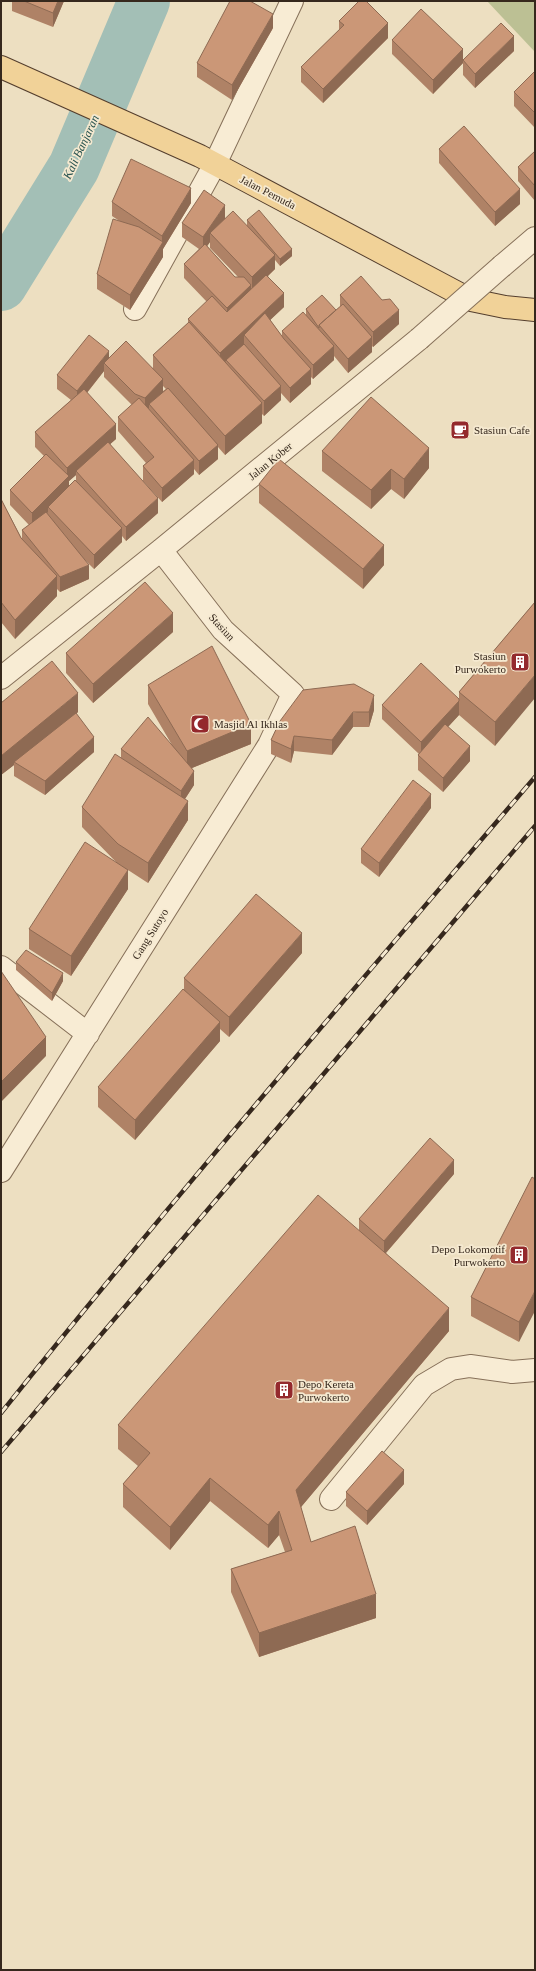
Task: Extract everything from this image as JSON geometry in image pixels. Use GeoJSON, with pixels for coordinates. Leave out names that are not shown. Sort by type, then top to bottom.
{"type":"FeatureCollection","features":[{"type":"Feature","properties":{"kind":"main road","name":"Jalan Pemuda"},"geometry":{"type":"LineString","coordinates":[[4,71],[207,160],[471,300],[505,307],[535,310]]}},
{"type":"Feature","properties":{"kind":"street"},"geometry":{"type":"LineString","coordinates":[[135,309],[207,160],[292,1]]}},
{"type":"Feature","properties":{"kind":"street","name":"Jalan Kober"},"geometry":{"type":"LineString","coordinates":[[1,678],[161,550],[419,339],[535,238]]}},
{"type":"Feature","properties":{"kind":"street","name":"Stasiun"},"geometry":{"type":"LineString","coordinates":[[161,550],[223,630],[293,694]]}},
{"type":"Feature","properties":{"kind":"street","name":"Gang Sutoyo"},"geometry":{"type":"LineString","coordinates":[[1,1171],[269,745],[293,694]]}},
{"type":"Feature","properties":{"kind":"street"},"geometry":{"type":"LineString","coordinates":[[1,967],[88,1034]]}},
{"type":"Feature","properties":{"kind":"street"},"geometry":{"type":"LineString","coordinates":[[331,1499],[424,1385],[451,1369],[470,1366],[512,1372],[535,1370]]}},
{"type":"Feature","properties":{"kind":"green space"},"geometry":{"type":"Polygon","coordinates":[[[487,1],[535,1],[535,52],[487,1]]]}},
{"type":"Feature","properties":{"kind":"building"},"geometry":{"type":"Polygon","coordinates":[[[24,1],[58,1],[53,13],[24,1]]]}},
{"type":"Feature","properties":{"kind":"building"},"geometry":{"type":"Polygon","coordinates":[[[230,1],[250,1],[273,14],[232,85],[197,63],[230,1]]]}},
{"type":"Feature","properties":{"kind":"building"},"geometry":{"type":"Polygon","coordinates":[[[359,1],[366,1],[388,23],[323,89],[301,67],[344,25],[339,21],[359,1]]]}},
{"type":"Feature","properties":{"kind":"building"},"geometry":{"type":"Polygon","coordinates":[[[421,9],[463,49],[433,80],[392,40],[421,9]]]}},
{"type":"Feature","properties":{"kind":"building"},"geometry":{"type":"Polygon","coordinates":[[[501,23],[514,36],[475,74],[463,60],[501,23]]]}},
{"type":"Feature","properties":{"kind":"building"},"geometry":{"type":"Polygon","coordinates":[[[535,71],[535,113],[514,92],[535,71]]]}},
{"type":"Feature","properties":{"kind":"building"},"geometry":{"type":"Polygon","coordinates":[[[464,126],[520,189],[495,212],[439,149],[464,126]]]}},
{"type":"Feature","properties":{"kind":"building"},"geometry":{"type":"Polygon","coordinates":[[[535,151],[535,186],[518,167],[535,151]]]}},
{"type":"Feature","properties":{"kind":"building"},"geometry":{"type":"Polygon","coordinates":[[[131,159],[191,188],[162,236],[112,202],[131,159]]]}},
{"type":"Feature","properties":{"kind":"building"},"geometry":{"type":"Polygon","coordinates":[[[204,190],[225,205],[203,237],[182,223],[204,190]]]}},
{"type":"Feature","properties":{"kind":"building"},"geometry":{"type":"Polygon","coordinates":[[[259,210],[292,249],[280,259],[247,220],[259,210]]]}},
{"type":"Feature","properties":{"kind":"building"},"geometry":{"type":"Polygon","coordinates":[[[233,211],[275,255],[252,277],[210,233],[233,211]]]}},
{"type":"Feature","properties":{"kind":"building"},"geometry":{"type":"Polygon","coordinates":[[[113,219],[139,227],[163,242],[130,295],[97,274],[113,219]]]}},
{"type":"Feature","properties":{"kind":"building"},"geometry":{"type":"Polygon","coordinates":[[[205,244],[235,277],[244,277],[251,285],[227,308],[184,264],[205,244]]]}},
{"type":"Feature","properties":{"kind":"building"},"geometry":{"type":"Polygon","coordinates":[[[266,275],[284,293],[220,353],[188,319],[212,296],[227,312],[266,275]]]}},
{"type":"Feature","properties":{"kind":"building"},"geometry":{"type":"Polygon","coordinates":[[[361,276],[382,300],[390,299],[399,310],[373,332],[340,295],[361,276]]]}},
{"type":"Feature","properties":{"kind":"building"},"geometry":{"type":"Polygon","coordinates":[[[322,295],[336,310],[319,325],[319,328],[306,309],[322,295]]]}},
{"type":"Feature","properties":{"kind":"building"},"geometry":{"type":"Polygon","coordinates":[[[343,304],[372,337],[348,359],[319,325],[343,304]]]}},
{"type":"Feature","properties":{"kind":"building"},"geometry":{"type":"Polygon","coordinates":[[[303,312],[334,346],[313,365],[282,331],[303,312]]]}},
{"type":"Feature","properties":{"kind":"building"},"geometry":{"type":"Polygon","coordinates":[[[265,313],[284,339],[311,369],[290,388],[244,335],[265,313]]]}},
{"type":"Feature","properties":{"kind":"building"},"geometry":{"type":"Polygon","coordinates":[[[189,322],[262,403],[225,436],[153,355],[189,322]]]}},
{"type":"Feature","properties":{"kind":"building"},"geometry":{"type":"Polygon","coordinates":[[[89,335],[109,351],[77,391],[57,375],[89,335]]]}},
{"type":"Feature","properties":{"kind":"building"},"geometry":{"type":"Polygon","coordinates":[[[126,341],[163,379],[145,398],[135,394],[104,363],[126,341]]]}},
{"type":"Feature","properties":{"kind":"building"},"geometry":{"type":"Polygon","coordinates":[[[244,344],[281,386],[264,401],[226,360],[244,344]]]}},
{"type":"Feature","properties":{"kind":"building"},"geometry":{"type":"Polygon","coordinates":[[[168,388],[218,445],[199,461],[149,404],[168,388]]]}},
{"type":"Feature","properties":{"kind":"building"},"geometry":{"type":"Polygon","coordinates":[[[84,389],[116,424],[67,468],[35,432],[84,389]]]}},
{"type":"Feature","properties":{"kind":"building"},"geometry":{"type":"Polygon","coordinates":[[[371,397],[429,448],[404,479],[391,469],[371,490],[322,451],[371,397]]]}},
{"type":"Feature","properties":{"kind":"building"},"geometry":{"type":"Polygon","coordinates":[[[139,398],[194,460],[162,488],[143,466],[154,457],[118,417],[139,398]]]}},
{"type":"Feature","properties":{"kind":"building"},"geometry":{"type":"Polygon","coordinates":[[[108,442],[158,498],[126,527],[76,471],[108,442]]]}},
{"type":"Feature","properties":{"kind":"building"},"geometry":{"type":"Polygon","coordinates":[[[46,454],[69,476],[32,513],[10,490],[46,454]]]}},
{"type":"Feature","properties":{"kind":"building"},"geometry":{"type":"Polygon","coordinates":[[[279,459],[384,545],[363,569],[259,484],[279,459]]]}},
{"type":"Feature","properties":{"kind":"building"},"geometry":{"type":"Polygon","coordinates":[[[75,480],[122,528],[94,555],[48,507],[75,480]]]}},
{"type":"Feature","properties":{"kind":"building"},"geometry":{"type":"Polygon","coordinates":[[[1,499],[21,538],[57,576],[15,620],[1,602],[1,499]]]}},
{"type":"Feature","properties":{"kind":"building"},"geometry":{"type":"Polygon","coordinates":[[[46,512],[89,565],[60,577],[22,530],[46,512]]]}},
{"type":"Feature","properties":{"kind":"building"},"geometry":{"type":"Polygon","coordinates":[[[145,582],[173,613],[93,684],[66,653],[145,582]]]}},
{"type":"Feature","properties":{"kind":"building","name":"Stasiun Purwokerto"},"geometry":{"type":"Polygon","coordinates":[[[535,602],[535,675],[495,722],[459,692],[535,602]]]}},
{"type":"Feature","properties":{"kind":"building","name":"Masjid Al Ikhlas"},"geometry":{"type":"Polygon","coordinates":[[[212,646],[251,724],[187,751],[148,685],[212,646]]]}},
{"type":"Feature","properties":{"kind":"building"},"geometry":{"type":"Polygon","coordinates":[[[52,661],[78,693],[1,756],[1,703],[52,661]]]}},
{"type":"Feature","properties":{"kind":"building"},"geometry":{"type":"Polygon","coordinates":[[[421,663],[459,699],[459,701],[421,742],[382,705],[421,663]]]}},
{"type":"Feature","properties":{"kind":"building"},"geometry":{"type":"Polygon","coordinates":[[[354,684],[374,695],[369,712],[353,712],[332,740],[294,736],[291,749],[271,740],[280,721],[303,690],[354,684]]]}},
{"type":"Feature","properties":{"kind":"building"},"geometry":{"type":"Polygon","coordinates":[[[76,713],[94,737],[45,781],[14,762],[76,713]]]}},
{"type":"Feature","properties":{"kind":"building"},"geometry":{"type":"Polygon","coordinates":[[[148,717],[194,771],[181,791],[121,749],[148,717]]]}},
{"type":"Feature","properties":{"kind":"building"},"geometry":{"type":"Polygon","coordinates":[[[445,724],[470,746],[443,778],[418,755],[445,724]]]}},
{"type":"Feature","properties":{"kind":"building"},"geometry":{"type":"Polygon","coordinates":[[[115,754],[188,801],[148,863],[118,844],[82,807],[115,754]]]}},
{"type":"Feature","properties":{"kind":"building"},"geometry":{"type":"Polygon","coordinates":[[[413,780],[431,794],[379,863],[361,849],[413,780]]]}},
{"type":"Feature","properties":{"kind":"building"},"geometry":{"type":"Polygon","coordinates":[[[85,842],[128,870],[71,956],[29,929],[85,842]]]}},
{"type":"Feature","properties":{"kind":"building"},"geometry":{"type":"Polygon","coordinates":[[[256,894],[302,933],[229,1017],[184,978],[256,894]]]}},
{"type":"Feature","properties":{"kind":"building"},"geometry":{"type":"Polygon","coordinates":[[[26,950],[63,973],[52,993],[16,962],[26,950]]]}},
{"type":"Feature","properties":{"kind":"building"},"geometry":{"type":"Polygon","coordinates":[[[1,971],[46,1037],[1,1082],[1,971]]]}},
{"type":"Feature","properties":{"kind":"building"},"geometry":{"type":"Polygon","coordinates":[[[183,989],[220,1022],[135,1120],[98,1087],[183,989]]]}},
{"type":"Feature","properties":{"kind":"building"},"geometry":{"type":"Polygon","coordinates":[[[430,1138],[454,1160],[384,1241],[359,1219],[430,1138]]]}},
{"type":"Feature","properties":{"kind":"building","name":"Depo Lokomotif Purwokerto"},"geometry":{"type":"Polygon","coordinates":[[[532,1177],[535,1179],[535,1291],[519,1322],[471,1297],[532,1177]]]}},
{"type":"Feature","properties":{"kind":"building","name":"Depo Kereta Purwokerto"},"geometry":{"type":"Polygon","coordinates":[[[318,1195],[449,1308],[296,1490],[311,1542],[355,1526],[376,1594],[259,1633],[231,1569],[292,1550],[279,1511],[268,1525],[210,1478],[170,1527],[123,1484],[150,1453],[118,1425],[318,1195]]]}},
{"type":"Feature","properties":{"kind":"building"},"geometry":{"type":"Polygon","coordinates":[[[382,1451],[404,1470],[367,1511],[346,1492],[382,1451]]]}},
{"type":"Feature","properties":{"kind":"waterway","name":"Kali Banjaran"},"geometry":{"type":"LineString","coordinates":[[1,285],[74,167],[144,1]]}},
{"type":"Feature","properties":{"kind":"railway"},"geometry":{"type":"LineString","coordinates":[[1,1413],[199,1172],[535,777]]}},
{"type":"Feature","properties":{"kind":"railway"},"geometry":{"type":"LineString","coordinates":[[1,1452],[535,826]]}},
{"type":"Feature","properties":{"kind":"place","name":"Stasiun Cafe"},"geometry":{"type":"Point","coordinates":[460,430]}},
{"type":"Feature","properties":{"kind":"place","name":"Stasiun Purwokerto"},"geometry":{"type":"Point","coordinates":[520,662]}},
{"type":"Feature","properties":{"kind":"place","name":"Masjid Al Ikhlas"},"geometry":{"type":"Point","coordinates":[200,724]}},
{"type":"Feature","properties":{"kind":"place","name":"Depo Lokomotif Purwokerto"},"geometry":{"type":"Point","coordinates":[519,1255]}},
{"type":"Feature","properties":{"kind":"place","name":"Depo Kereta Purwokerto"},"geometry":{"type":"Point","coordinates":[284,1390]}}]}
